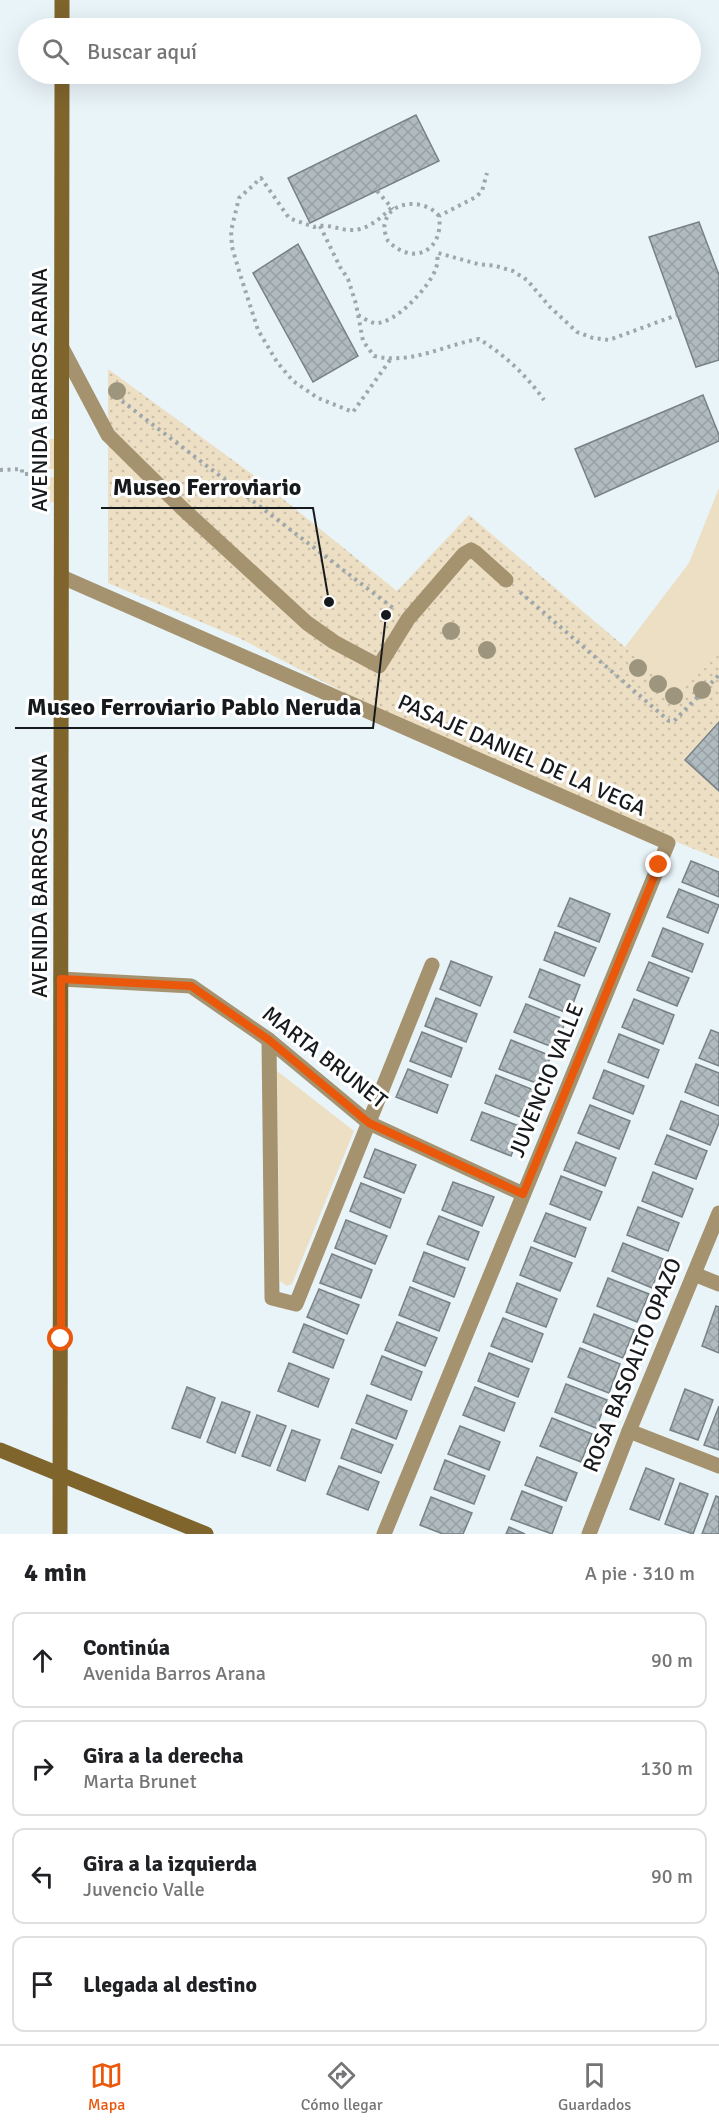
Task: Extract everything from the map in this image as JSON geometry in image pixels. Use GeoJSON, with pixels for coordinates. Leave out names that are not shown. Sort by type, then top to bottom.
{"type":"FeatureCollection","features":[{"type":"Feature","properties":{"kind":"main road"},"geometry":{"type":"LineString","coordinates":[[62,0],[62,18]]}},
{"type":"Feature","properties":{"kind":"main road","name":"AVENIDA BARROS ARANA"},"geometry":{"type":"LineString","coordinates":[[60,1534],[62,84]]}},
{"type":"Feature","properties":{"kind":"main road"},"geometry":{"type":"LineString","coordinates":[[0,1450],[206,1534]]}},
{"type":"Feature","properties":{"kind":"street"},"geometry":{"type":"LineString","coordinates":[[62,348],[108,435],[183,509],[306,623],[334,642],[379,666],[408,619],[464,554],[471,550],[476,553],[507,580]]}},
{"type":"Feature","properties":{"kind":"street","name":"PASAJE DANIEL DE LA VEGA"},"geometry":{"type":"LineString","coordinates":[[62,577],[668,843]]}},
{"type":"Feature","properties":{"kind":"street","name":"JUVENCIO VALLE"},"geometry":{"type":"LineString","coordinates":[[384,1534],[668,843]]}},
{"type":"Feature","properties":{"kind":"street"},"geometry":{"type":"LineString","coordinates":[[269,1040],[272,1298],[296,1304],[432,965]]}},
{"type":"Feature","properties":{"kind":"street","name":"MARTA BRUNET"},"geometry":{"type":"LineString","coordinates":[[61,979],[191,986],[269,1040],[369,1123],[523,1194]]}},
{"type":"Feature","properties":{"kind":"street","name":"ROSA BASOALTO OPAZO"},"geometry":{"type":"LineString","coordinates":[[589,1534],[628,1431],[719,1213]]}},
{"type":"Feature","properties":{"kind":"street"},"geometry":{"type":"LineString","coordinates":[[694,1274],[719,1284]]}},
{"type":"Feature","properties":{"kind":"street"},"geometry":{"type":"LineString","coordinates":[[628,1431],[719,1466]]}},
{"type":"Feature","properties":{"kind":"path"},"geometry":{"type":"LineString","coordinates":[[439,216],[476,197],[482,191],[487,173]]}},
{"type":"Feature","properties":{"kind":"path"},"geometry":{"type":"LineString","coordinates":[[390,360],[353,412],[318,399],[293,381],[277,362],[258,330],[232,247],[231,231],[239,198],[261,178],[289,218],[314,227],[319,225],[343,230],[363,229],[393,208],[412,203],[426,206],[439,216]]}},
{"type":"Feature","properties":{"kind":"path"},"geometry":{"type":"LineString","coordinates":[[377,191],[393,208]]}},
{"type":"Feature","properties":{"kind":"path"},"geometry":{"type":"LineString","coordinates":[[393,208],[385,222],[388,241],[400,251],[413,255],[430,247],[438,232],[439,216]]}},
{"type":"Feature","properties":{"kind":"path"},"geometry":{"type":"LineString","coordinates":[[319,225],[348,279],[363,341],[374,356],[390,360],[421,355],[445,349],[460,342],[479,339],[513,363],[544,400]]}},
{"type":"Feature","properties":{"kind":"path"},"geometry":{"type":"LineString","coordinates":[[430,247],[438,254],[513,271],[527,280],[550,307],[577,332],[593,338],[609,340],[677,315]]}},
{"type":"Feature","properties":{"kind":"path"},"geometry":{"type":"LineString","coordinates":[[358,315],[375,322],[382,322],[405,309],[428,285],[437,267],[438,254]]}},
{"type":"Feature","properties":{"kind":"path"},"geometry":{"type":"LineString","coordinates":[[108,390],[408,619]]}},
{"type":"Feature","properties":{"kind":"path"},"geometry":{"type":"LineString","coordinates":[[0,470],[22,470],[22,474],[62,474]]}},
{"type":"Feature","properties":{"kind":"path"},"geometry":{"type":"LineString","coordinates":[[507,580],[669,721],[674,721],[719,675]]}},
{"type":"Feature","properties":{"kind":"shaded area"},"geometry":{"type":"Polygon","coordinates":[[[108,369],[252,474],[397,591],[469,515],[625,647],[675,697],[719,654],[719,859],[584,805],[376,709],[239,638],[108,583],[108,369]]]}},
{"type":"Feature","properties":{"kind":"shaded area"},"geometry":{"type":"Polygon","coordinates":[[[38,439],[56,439],[55,469],[38,469],[38,439]]]}},
{"type":"Feature","properties":{"kind":"shaded area"},"geometry":{"type":"Polygon","coordinates":[[[55,477],[55,502],[38,503],[38,478],[55,477]]]}},
{"type":"Feature","properties":{"kind":"shaded area"},"geometry":{"type":"Polygon","coordinates":[[[719,488],[719,654],[675,698],[625,647],[689,563],[719,488]]]}},
{"type":"Feature","properties":{"kind":"shaded area"},"geometry":{"type":"Polygon","coordinates":[[[277,1071],[354,1131],[292,1284],[287,1286],[280,1281],[277,1071]]]}},
{"type":"Feature","properties":{"kind":"building"},"geometry":{"type":"Polygon","coordinates":[[[416,115],[439,161],[310,223],[288,178],[416,115]]]}},
{"type":"Feature","properties":{"kind":"building"},"geometry":{"type":"Polygon","coordinates":[[[699,222],[719,275],[719,360],[696,367],[649,237],[699,222]]]}},
{"type":"Feature","properties":{"kind":"building"},"geometry":{"type":"Polygon","coordinates":[[[298,244],[358,356],[313,382],[253,273],[298,244]]]}},
{"type":"Feature","properties":{"kind":"building"},"geometry":{"type":"Polygon","coordinates":[[[703,395],[719,435],[719,441],[595,497],[575,449],[703,395]]]}},
{"type":"Feature","properties":{"kind":"building"},"geometry":{"type":"Polygon","coordinates":[[[719,722],[719,791],[685,760],[719,722]]]}},
{"type":"Feature","properties":{"kind":"building"},"geometry":{"type":"Polygon","coordinates":[[[691,861],[719,872],[719,897],[682,882],[691,861]]]}},
{"type":"Feature","properties":{"kind":"building"},"geometry":{"type":"Polygon","coordinates":[[[679,889],[719,905],[708,933],[667,917],[679,889]]]}},
{"type":"Feature","properties":{"kind":"building"},"geometry":{"type":"Polygon","coordinates":[[[570,898],[610,914],[599,942],[558,926],[570,898]]]}},
{"type":"Feature","properties":{"kind":"building"},"geometry":{"type":"Polygon","coordinates":[[[663,928],[703,944],[692,972],[652,956],[663,928]]]}},
{"type":"Feature","properties":{"kind":"building"},"geometry":{"type":"Polygon","coordinates":[[[555,932],[596,948],[584,976],[544,960],[555,932]]]}},
{"type":"Feature","properties":{"kind":"building"},"geometry":{"type":"Polygon","coordinates":[[[451,961],[492,977],[480,1006],[440,989],[451,961]]]}},
{"type":"Feature","properties":{"kind":"building"},"geometry":{"type":"Polygon","coordinates":[[[649,962],[689,978],[677,1006],[637,990],[649,962]]]}},
{"type":"Feature","properties":{"kind":"building"},"geometry":{"type":"Polygon","coordinates":[[[540,969],[580,985],[569,1014],[529,997],[540,969]]]}},
{"type":"Feature","properties":{"kind":"building"},"geometry":{"type":"Polygon","coordinates":[[[436,998],[477,1014],[466,1042],[425,1026],[436,998]]]}},
{"type":"Feature","properties":{"kind":"building"},"geometry":{"type":"Polygon","coordinates":[[[634,999],[674,1015],[663,1044],[622,1027],[634,999]]]}},
{"type":"Feature","properties":{"kind":"building"},"geometry":{"type":"Polygon","coordinates":[[[526,1004],[566,1020],[555,1048],[514,1032],[526,1004]]]}},
{"type":"Feature","properties":{"kind":"building"},"geometry":{"type":"Polygon","coordinates":[[[711,1030],[719,1033],[719,1066],[699,1058],[711,1030]]]}},
{"type":"Feature","properties":{"kind":"building"},"geometry":{"type":"Polygon","coordinates":[[[422,1032],[462,1048],[451,1077],[410,1061],[422,1032]]]}},
{"type":"Feature","properties":{"kind":"building"},"geometry":{"type":"Polygon","coordinates":[[[619,1034],[659,1050],[648,1078],[608,1062],[619,1034]]]}},
{"type":"Feature","properties":{"kind":"building"},"geometry":{"type":"Polygon","coordinates":[[[511,1040],[551,1056],[539,1084],[499,1069],[511,1040]]]}},
{"type":"Feature","properties":{"kind":"building"},"geometry":{"type":"Polygon","coordinates":[[[696,1064],[719,1073],[719,1106],[685,1092],[696,1064]]]}},
{"type":"Feature","properties":{"kind":"building"},"geometry":{"type":"Polygon","coordinates":[[[408,1069],[448,1085],[437,1113],[396,1097],[408,1069]]]}},
{"type":"Feature","properties":{"kind":"building"},"geometry":{"type":"Polygon","coordinates":[[[604,1070],[644,1086],[633,1114],[593,1098],[604,1070]]]}},
{"type":"Feature","properties":{"kind":"building"},"geometry":{"type":"Polygon","coordinates":[[[496,1075],[536,1091],[525,1119],[485,1103],[496,1075]]]}},
{"type":"Feature","properties":{"kind":"building"},"geometry":{"type":"Polygon","coordinates":[[[681,1101],[719,1116],[719,1123],[710,1145],[670,1129],[681,1101]]]}},
{"type":"Feature","properties":{"kind":"building"},"geometry":{"type":"Polygon","coordinates":[[[590,1105],[630,1121],[619,1149],[578,1133],[590,1105]]]}},
{"type":"Feature","properties":{"kind":"building"},"geometry":{"type":"Polygon","coordinates":[[[482,1112],[522,1127],[511,1156],[471,1140],[482,1112]]]}},
{"type":"Feature","properties":{"kind":"building"},"geometry":{"type":"Polygon","coordinates":[[[667,1135],[707,1151],[696,1179],[655,1164],[667,1135]]]}},
{"type":"Feature","properties":{"kind":"building"},"geometry":{"type":"Polygon","coordinates":[[[576,1142],[616,1158],[605,1186],[564,1170],[576,1142]]]}},
{"type":"Feature","properties":{"kind":"building"},"geometry":{"type":"Polygon","coordinates":[[[375,1149],[416,1165],[404,1193],[364,1177],[375,1149]]]}},
{"type":"Feature","properties":{"kind":"building"},"geometry":{"type":"Polygon","coordinates":[[[653,1172],[693,1189],[682,1217],[642,1201],[653,1172]]]}},
{"type":"Feature","properties":{"kind":"building"},"geometry":{"type":"Polygon","coordinates":[[[561,1176],[602,1192],[590,1220],[550,1204],[561,1176]]]}},
{"type":"Feature","properties":{"kind":"building"},"geometry":{"type":"Polygon","coordinates":[[[453,1182],[494,1197],[482,1226],[442,1210],[453,1182]]]}},
{"type":"Feature","properties":{"kind":"building"},"geometry":{"type":"Polygon","coordinates":[[[361,1183],[401,1199],[390,1228],[350,1211],[361,1183]]]}},
{"type":"Feature","properties":{"kind":"building"},"geometry":{"type":"Polygon","coordinates":[[[638,1207],[679,1223],[668,1251],[627,1235],[638,1207]]]}},
{"type":"Feature","properties":{"kind":"building"},"geometry":{"type":"Polygon","coordinates":[[[546,1213],[586,1228],[575,1257],[534,1241],[546,1213]]]}},
{"type":"Feature","properties":{"kind":"building"},"geometry":{"type":"Polygon","coordinates":[[[439,1216],[479,1232],[468,1260],[427,1244],[439,1216]]]}},
{"type":"Feature","properties":{"kind":"building"},"geometry":{"type":"Polygon","coordinates":[[[346,1220],[387,1236],[375,1264],[335,1248],[346,1220]]]}},
{"type":"Feature","properties":{"kind":"building"},"geometry":{"type":"Polygon","coordinates":[[[623,1243],[663,1259],[652,1288],[612,1271],[623,1243]]]}},
{"type":"Feature","properties":{"kind":"building"},"geometry":{"type":"Polygon","coordinates":[[[531,1247],[572,1263],[560,1291],[520,1275],[531,1247]]]}},
{"type":"Feature","properties":{"kind":"building"},"geometry":{"type":"Polygon","coordinates":[[[424,1252],[465,1268],[454,1297],[413,1281],[424,1252]]]}},
{"type":"Feature","properties":{"kind":"building"},"geometry":{"type":"Polygon","coordinates":[[[332,1254],[372,1270],[361,1298],[320,1283],[332,1254]]]}},
{"type":"Feature","properties":{"kind":"building"},"geometry":{"type":"Polygon","coordinates":[[[608,1278],[649,1294],[637,1322],[597,1306],[608,1278]]]}},
{"type":"Feature","properties":{"kind":"building"},"geometry":{"type":"Polygon","coordinates":[[[517,1283],[557,1299],[546,1327],[506,1312],[517,1283]]]}},
{"type":"Feature","properties":{"kind":"building"},"geometry":{"type":"Polygon","coordinates":[[[410,1287],[450,1303],[439,1331],[399,1315],[410,1287]]]}},
{"type":"Feature","properties":{"kind":"building"},"geometry":{"type":"Polygon","coordinates":[[[319,1289],[359,1305],[347,1334],[307,1317],[319,1289]]]}},
{"type":"Feature","properties":{"kind":"building"},"geometry":{"type":"Polygon","coordinates":[[[716,1306],[719,1307],[719,1353],[702,1346],[716,1306]]]}},
{"type":"Feature","properties":{"kind":"building"},"geometry":{"type":"Polygon","coordinates":[[[594,1314],[634,1330],[623,1358],[583,1342],[594,1314]]]}},
{"type":"Feature","properties":{"kind":"building"},"geometry":{"type":"Polygon","coordinates":[[[503,1318],[543,1334],[532,1362],[491,1346],[503,1318]]]}},
{"type":"Feature","properties":{"kind":"building"},"geometry":{"type":"Polygon","coordinates":[[[397,1322],[437,1338],[425,1366],[385,1350],[397,1322]]]}},
{"type":"Feature","properties":{"kind":"building"},"geometry":{"type":"Polygon","coordinates":[[[304,1324],[344,1340],[333,1368],[293,1352],[304,1324]]]}},
{"type":"Feature","properties":{"kind":"building"},"geometry":{"type":"Polygon","coordinates":[[[580,1348],[620,1364],[609,1393],[568,1377],[580,1348]]]}},
{"type":"Feature","properties":{"kind":"building"},"geometry":{"type":"Polygon","coordinates":[[[489,1353],[529,1369],[518,1397],[478,1381],[489,1353]]]}},
{"type":"Feature","properties":{"kind":"building"},"geometry":{"type":"Polygon","coordinates":[[[382,1356],[422,1372],[411,1400],[371,1384],[382,1356]]]}},
{"type":"Feature","properties":{"kind":"building"},"geometry":{"type":"Polygon","coordinates":[[[289,1363],[329,1379],[318,1407],[278,1391],[289,1363]]]}},
{"type":"Feature","properties":{"kind":"building"},"geometry":{"type":"Polygon","coordinates":[[[566,1384],[607,1400],[596,1428],[555,1412],[566,1384]]]}},
{"type":"Feature","properties":{"kind":"building"},"geometry":{"type":"Polygon","coordinates":[[[187,1387],[215,1398],[200,1438],[172,1428],[187,1387]]]}},
{"type":"Feature","properties":{"kind":"building"},"geometry":{"type":"Polygon","coordinates":[[[475,1387],[515,1403],[504,1431],[463,1415],[475,1387]]]}},
{"type":"Feature","properties":{"kind":"building"},"geometry":{"type":"Polygon","coordinates":[[[685,1389],[713,1400],[698,1440],[670,1430],[685,1389]]]}},
{"type":"Feature","properties":{"kind":"building"},"geometry":{"type":"Polygon","coordinates":[[[367,1395],[407,1411],[396,1439],[356,1423],[367,1395]]]}},
{"type":"Feature","properties":{"kind":"building"},"geometry":{"type":"Polygon","coordinates":[[[222,1402],[250,1412],[235,1453],[207,1442],[222,1402]]]}},
{"type":"Feature","properties":{"kind":"building"},"geometry":{"type":"Polygon","coordinates":[[[719,1406],[719,1450],[704,1445],[719,1406]]]}},
{"type":"Feature","properties":{"kind":"building"},"geometry":{"type":"Polygon","coordinates":[[[257,1415],[286,1426],[270,1466],[242,1456],[257,1415]]]}},
{"type":"Feature","properties":{"kind":"building"},"geometry":{"type":"Polygon","coordinates":[[[552,1418],[592,1434],[581,1462],[540,1446],[552,1418]]]}},
{"type":"Feature","properties":{"kind":"building"},"geometry":{"type":"Polygon","coordinates":[[[460,1426],[500,1442],[489,1470],[448,1454],[460,1426]]]}},
{"type":"Feature","properties":{"kind":"building"},"geometry":{"type":"Polygon","coordinates":[[[352,1429],[393,1445],[381,1473],[341,1458],[352,1429]]]}},
{"type":"Feature","properties":{"kind":"building"},"geometry":{"type":"Polygon","coordinates":[[[292,1430],[320,1440],[305,1481],[277,1470],[292,1430]]]}},
{"type":"Feature","properties":{"kind":"building"},"geometry":{"type":"Polygon","coordinates":[[[537,1457],[577,1473],[566,1501],[525,1485],[537,1457]]]}},
{"type":"Feature","properties":{"kind":"building"},"geometry":{"type":"Polygon","coordinates":[[[445,1460],[485,1476],[474,1504],[434,1489],[445,1460]]]}},
{"type":"Feature","properties":{"kind":"building"},"geometry":{"type":"Polygon","coordinates":[[[339,1466],[379,1482],[368,1510],[327,1494],[339,1466]]]}},
{"type":"Feature","properties":{"kind":"building"},"geometry":{"type":"Polygon","coordinates":[[[646,1468],[674,1479],[659,1520],[630,1509],[646,1468]]]}},
{"type":"Feature","properties":{"kind":"building"},"geometry":{"type":"Polygon","coordinates":[[[680,1483],[708,1494],[693,1534],[665,1524],[680,1483]]]}},
{"type":"Feature","properties":{"kind":"building"},"geometry":{"type":"Polygon","coordinates":[[[522,1491],[562,1507],[552,1534],[511,1519],[522,1491]]]}},
{"type":"Feature","properties":{"kind":"building"},"geometry":{"type":"Polygon","coordinates":[[[716,1496],[719,1497],[719,1534],[702,1534],[716,1496]]]}},
{"type":"Feature","properties":{"kind":"building"},"geometry":{"type":"Polygon","coordinates":[[[431,1497],[472,1513],[463,1534],[443,1534],[420,1525],[431,1497]]]}},
{"type":"Feature","properties":{"kind":"building"},"geometry":{"type":"Polygon","coordinates":[[[509,1527],[525,1534],[506,1534],[509,1527]]]}},
{"type":"Feature","properties":{"kind":"place","name":"Museo Ferroviario"},"geometry":{"type":"Point","coordinates":[329,602]}},
{"type":"Feature","properties":{"kind":"place","name":"Museo Ferroviario Pablo Neruda"},"geometry":{"type":"Point","coordinates":[386,615]}},
{"type":"Feature","properties":{"kind":"route"},"geometry":{"type":"LineString","coordinates":[[61,1339],[61,979],[191,986],[269,1040],[369,1123],[523,1194],[659,865]]}}]}
